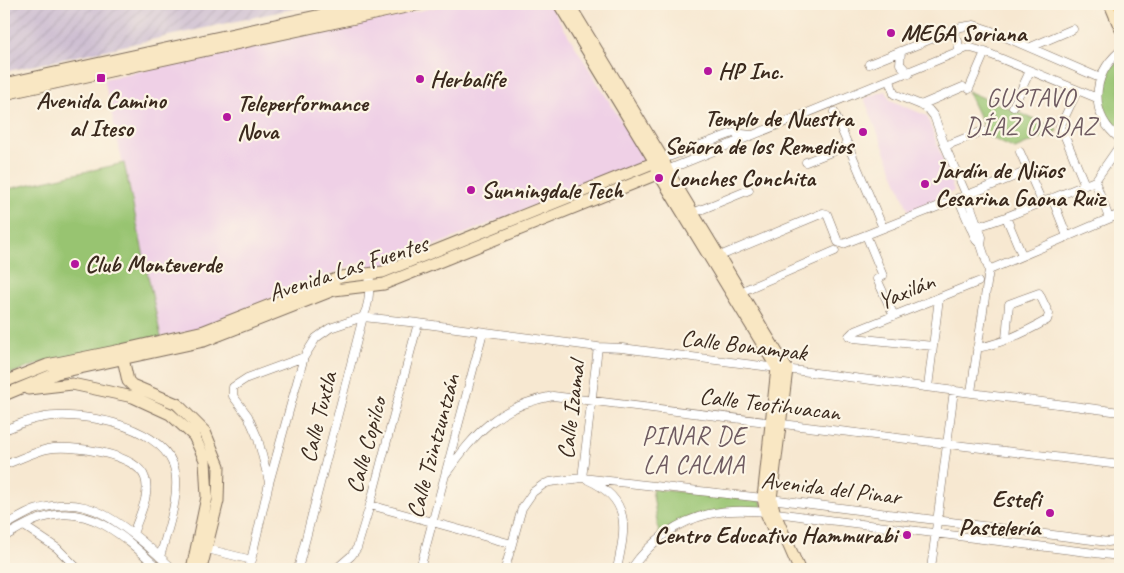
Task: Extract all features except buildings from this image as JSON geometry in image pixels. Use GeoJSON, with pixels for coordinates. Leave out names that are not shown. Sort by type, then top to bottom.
{"type":"FeatureCollection","features":[{"type":"Feature","properties":{"kind":"street"},"geometry":{"type":"LineString","coordinates":[[4,94],[372,4]]}},
{"type":"Feature","properties":{"kind":"street"},"geometry":{"type":"LineString","coordinates":[[4,84],[341,12],[420,4]]}},
{"type":"Feature","properties":{"kind":"street"},"geometry":{"type":"LineString","coordinates":[[559,4],[659,160]]}},
{"type":"Feature","properties":{"kind":"street"},"geometry":{"type":"LineString","coordinates":[[569,4],[659,160],[663,172],[782,368],[767,499],[770,514],[791,569]]}},
{"type":"Feature","properties":{"kind":"street"},"geometry":{"type":"LineString","coordinates":[[1110,4],[1120,28]]}},
{"type":"Feature","properties":{"kind":"street"},"geometry":{"type":"LineString","coordinates":[[869,64],[968,24],[990,30],[1100,78]]}},
{"type":"Feature","properties":{"kind":"street"},"geometry":{"type":"LineString","coordinates":[[1031,48],[1073,29]]}},
{"type":"Feature","properties":{"kind":"street"},"geometry":{"type":"LineString","coordinates":[[951,31],[958,41],[959,52]]}},
{"type":"Feature","properties":{"kind":"street","name":"Avenida Las Fuentes"},"geometry":{"type":"LineString","coordinates":[[369,280],[384,284],[971,48],[1097,98]]}},
{"type":"Feature","properties":{"kind":"street"},"geometry":{"type":"LineString","coordinates":[[1120,51],[1107,65],[1100,78],[1097,90],[1097,98],[1103,118],[1109,128],[1120,139]]}},
{"type":"Feature","properties":{"kind":"street"},"geometry":{"type":"LineString","coordinates":[[901,52],[900,64],[909,74]]}},
{"type":"Feature","properties":{"kind":"street"},"geometry":{"type":"LineString","coordinates":[[921,105],[966,88],[985,52]]}},
{"type":"Feature","properties":{"kind":"street"},"geometry":{"type":"LineString","coordinates":[[1014,107],[1030,71]]}},
{"type":"Feature","properties":{"kind":"street"},"geometry":{"type":"LineString","coordinates":[[890,80],[894,94],[921,105],[934,116],[944,146],[966,194],[975,227]]}},
{"type":"Feature","properties":{"kind":"street"},"geometry":{"type":"LineString","coordinates":[[1077,91],[1062,129],[1085,185]]}},
{"type":"Feature","properties":{"kind":"street"},"geometry":{"type":"LineString","coordinates":[[834,112],[883,228]]}},
{"type":"Feature","properties":{"kind":"street"},"geometry":{"type":"LineString","coordinates":[[944,146],[983,131]]}},
{"type":"Feature","properties":{"kind":"street","name":"Avenida Las Fuentes"},"geometry":{"type":"LineString","coordinates":[[4,382],[47,365],[204,341],[334,290],[369,280],[383,272],[659,160],[733,133],[754,135]]}},
{"type":"Feature","properties":{"kind":"street"},"geometry":{"type":"LineString","coordinates":[[806,162],[849,145]]}},
{"type":"Feature","properties":{"kind":"street"},"geometry":{"type":"LineString","coordinates":[[975,227],[1006,217],[1095,180],[1120,145]]}},
{"type":"Feature","properties":{"kind":"street"},"geometry":{"type":"LineString","coordinates":[[1020,152],[1042,202]]}},
{"type":"Feature","properties":{"kind":"street"},"geometry":{"type":"LineString","coordinates":[[747,289],[866,235],[1028,171]]}},
{"type":"Feature","properties":{"kind":"street"},"geometry":{"type":"LineString","coordinates":[[663,172],[693,213],[715,258]]}},
{"type":"Feature","properties":{"kind":"street"},"geometry":{"type":"LineString","coordinates":[[1095,180],[1109,218]]}},
{"type":"Feature","properties":{"kind":"street"},"geometry":{"type":"LineString","coordinates":[[693,213],[749,190]]}},
{"type":"Feature","properties":{"kind":"street"},"geometry":{"type":"LineString","coordinates":[[958,198],[982,237],[981,245],[989,270],[971,392]]}},
{"type":"Feature","properties":{"kind":"street"},"geometry":{"type":"LineString","coordinates":[[1052,198],[1067,236]]}},
{"type":"Feature","properties":{"kind":"street"},"geometry":{"type":"LineString","coordinates":[[715,258],[823,213],[827,214],[837,248]]}},
{"type":"Feature","properties":{"kind":"street"},"geometry":{"type":"LineString","coordinates":[[989,270],[1120,214]]}},
{"type":"Feature","properties":{"kind":"street"},"geometry":{"type":"LineString","coordinates":[[1006,217],[1022,255]]}},
{"type":"Feature","properties":{"kind":"street"},"geometry":{"type":"LineString","coordinates":[[866,235],[894,316]]}},
{"type":"Feature","properties":{"kind":"street","name":"Calle Tuxtla"},"geometry":{"type":"LineString","coordinates":[[298,569],[363,318],[369,302],[369,280]]}},
{"type":"Feature","properties":{"kind":"street","name":"Yaxilán"},"geometry":{"type":"LineString","coordinates":[[933,346],[849,336],[853,332],[978,282]]}},
{"type":"Feature","properties":{"kind":"street"},"geometry":{"type":"LineString","coordinates":[[977,348],[989,346],[1006,339],[1046,322],[1049,319],[1040,294],[1035,294],[1009,304],[1006,339]]}},
{"type":"Feature","properties":{"kind":"street"},"geometry":{"type":"LineString","coordinates":[[928,387],[939,298]]}},
{"type":"Feature","properties":{"kind":"street"},"geometry":{"type":"LineString","coordinates":[[249,569],[269,483],[304,357],[316,338],[323,332],[363,318]]}},
{"type":"Feature","properties":{"kind":"street","name":"Calle Bonampak"},"geometry":{"type":"LineString","coordinates":[[363,318],[418,323],[598,347],[622,348],[1120,412]]}},
{"type":"Feature","properties":{"kind":"street","name":"Calle Copilco"},"geometry":{"type":"LineString","coordinates":[[336,569],[351,556],[356,548],[370,505],[418,323]]}},
{"type":"Feature","properties":{"kind":"street","name":"Calle Tzintzuntzán"},"geometry":{"type":"LineString","coordinates":[[420,569],[483,332]]}},
{"type":"Feature","properties":{"kind":"street","name":"Calle Izamal"},"geometry":{"type":"LineString","coordinates":[[582,478],[598,347]]}},
{"type":"Feature","properties":{"kind":"street"},"geometry":{"type":"LineString","coordinates":[[122,355],[128,381],[132,385],[176,404],[205,432],[219,466],[218,502],[192,569]]}},
{"type":"Feature","properties":{"kind":"street","name":"Avenida Las Fuentes"},"geometry":{"type":"LineString","coordinates":[[9,393],[57,373],[122,355]]}},
{"type":"Feature","properties":{"kind":"street"},"geometry":{"type":"LineString","coordinates":[[269,483],[258,439],[248,416],[233,396],[233,387],[247,378],[304,357]]}},
{"type":"Feature","properties":{"kind":"street"},"geometry":{"type":"LineString","coordinates":[[9,393],[72,384],[134,397],[170,414],[194,436],[205,460],[207,497],[201,569]]}},
{"type":"Feature","properties":{"kind":"street"},"geometry":{"type":"LineString","coordinates":[[931,569],[954,390]]}},
{"type":"Feature","properties":{"kind":"street","name":"Calle Teotihuacan"},"geometry":{"type":"LineString","coordinates":[[445,474],[479,432],[519,405],[552,396],[1120,465]]}},
{"type":"Feature","properties":{"kind":"street"},"geometry":{"type":"LineString","coordinates":[[4,430],[40,418],[76,416],[128,428],[156,443],[167,454],[175,474],[173,508],[160,557]]}},
{"type":"Feature","properties":{"kind":"street"},"geometry":{"type":"LineString","coordinates":[[4,465],[47,449],[62,447],[80,448],[113,455],[126,461],[140,469],[145,478],[146,488],[145,498],[133,534]]}},
{"type":"Feature","properties":{"kind":"street"},"geometry":{"type":"LineString","coordinates":[[582,478],[600,486],[616,500],[623,516],[625,531],[617,569]]}},
{"type":"Feature","properties":{"kind":"street","name":"Avenida del Pinar"},"geometry":{"type":"LineString","coordinates":[[505,569],[522,508],[533,492],[550,482],[582,478],[1108,542],[1120,540]]}},
{"type":"Feature","properties":{"kind":"street"},"geometry":{"type":"LineString","coordinates":[[4,526],[34,511],[49,506],[68,505],[85,507],[113,525],[159,569]]}},
{"type":"Feature","properties":{"kind":"street"},"geometry":{"type":"LineString","coordinates":[[370,505],[512,544]]}},
{"type":"Feature","properties":{"kind":"street","name":"Avenida del Pinar"},"geometry":{"type":"LineString","coordinates":[[631,569],[654,541],[670,530],[689,520],[721,512],[770,514],[1111,555],[1120,553]]}},
{"type":"Feature","properties":{"kind":"street"},"geometry":{"type":"LineString","coordinates":[[4,537],[41,518],[65,514],[84,516],[113,525],[133,534],[173,569]]}},
{"type":"Feature","properties":{"kind":"street"},"geometry":{"type":"LineString","coordinates":[[770,514],[799,569]]}},
{"type":"Feature","properties":{"kind":"street"},"geometry":{"type":"LineString","coordinates":[[24,526],[57,548],[78,569]]}},
{"type":"Feature","properties":{"kind":"street"},"geometry":{"type":"LineString","coordinates":[[202,547],[252,560]]}},
{"type":"Feature","properties":{"kind":"shaded area"},"geometry":{"type":"Polygon","coordinates":[[[4,4],[314,4],[4,72],[4,4]]]}},
{"type":"Feature","properties":{"kind":"shaded area"},"geometry":{"type":"Polygon","coordinates":[[[451,4],[549,4],[646,161],[373,270],[363,261],[198,329],[161,337],[104,79],[451,4]]]}},
{"type":"Feature","properties":{"kind":"shaded area"},"geometry":{"type":"Polygon","coordinates":[[[886,91],[890,100],[927,116],[954,191],[909,212],[864,98],[886,91]]]}},
{"type":"Feature","properties":{"kind":"green space"},"geometry":{"type":"Polygon","coordinates":[[[1120,59],[1120,133],[1106,116],[1102,96],[1107,76],[1120,59]]]}},
{"type":"Feature","properties":{"kind":"green space"},"geometry":{"type":"Polygon","coordinates":[[[967,91],[1056,128],[1057,131],[1015,149],[989,137],[967,91]]]}},
{"type":"Feature","properties":{"kind":"green space","name":"Club Monteverde"},"geometry":{"type":"Polygon","coordinates":[[[124,163],[161,337],[41,363],[4,376],[4,190],[124,163]]]}},
{"type":"Feature","properties":{"kind":"green space"},"geometry":{"type":"Polygon","coordinates":[[[652,489],[761,500],[763,511],[730,508],[659,534],[652,489]]]}},
{"type":"Feature","properties":{"kind":"place","name":"MEGA Soriana"},"geometry":{"type":"Point","coordinates":[891,33]}},
{"type":"Feature","properties":{"kind":"place","name":"HP Inc."},"geometry":{"type":"Point","coordinates":[708,71]}},
{"type":"Feature","properties":{"kind":"place","name":"Avenida Camino al Iteso"},"geometry":{"type":"Point","coordinates":[101,78]}},
{"type":"Feature","properties":{"kind":"place","name":"Herbalife"},"geometry":{"type":"Point","coordinates":[420,79]}},
{"type":"Feature","properties":{"kind":"place","name":"Teleperformance Nova"},"geometry":{"type":"Point","coordinates":[227,117]}},
{"type":"Feature","properties":{"kind":"place","name":"Templo de Nuestra Señora de los Remedios"},"geometry":{"type":"Point","coordinates":[863,132]}},
{"type":"Feature","properties":{"kind":"place","name":"Lonches Conchita"},"geometry":{"type":"Point","coordinates":[659,178]}},
{"type":"Feature","properties":{"kind":"place","name":"Jardín de Niños Cesarina Gaona Ruiz"},"geometry":{"type":"Point","coordinates":[925,184]}},
{"type":"Feature","properties":{"kind":"place","name":"Sunningdale Tech"},"geometry":{"type":"Point","coordinates":[471,190]}},
{"type":"Feature","properties":{"kind":"place","name":"Club Monteverde"},"geometry":{"type":"Point","coordinates":[75,264]}},
{"type":"Feature","properties":{"kind":"place","name":"Estefi Pastelería"},"geometry":{"type":"Point","coordinates":[1050,513]}},
{"type":"Feature","properties":{"kind":"place","name":"Centro Educativo Hammurabi"},"geometry":{"type":"Point","coordinates":[907,535]}},
{"type":"Feature","properties":{"kind":"district","name":"GUSTAVO DÍAZ ORDAZ"},"geometry":{"type":"Point","coordinates":[1031,112]}},
{"type":"Feature","properties":{"kind":"district","name":"PINAR DE LA CALMA"},"geometry":{"type":"Point","coordinates":[694,450]}}]}
